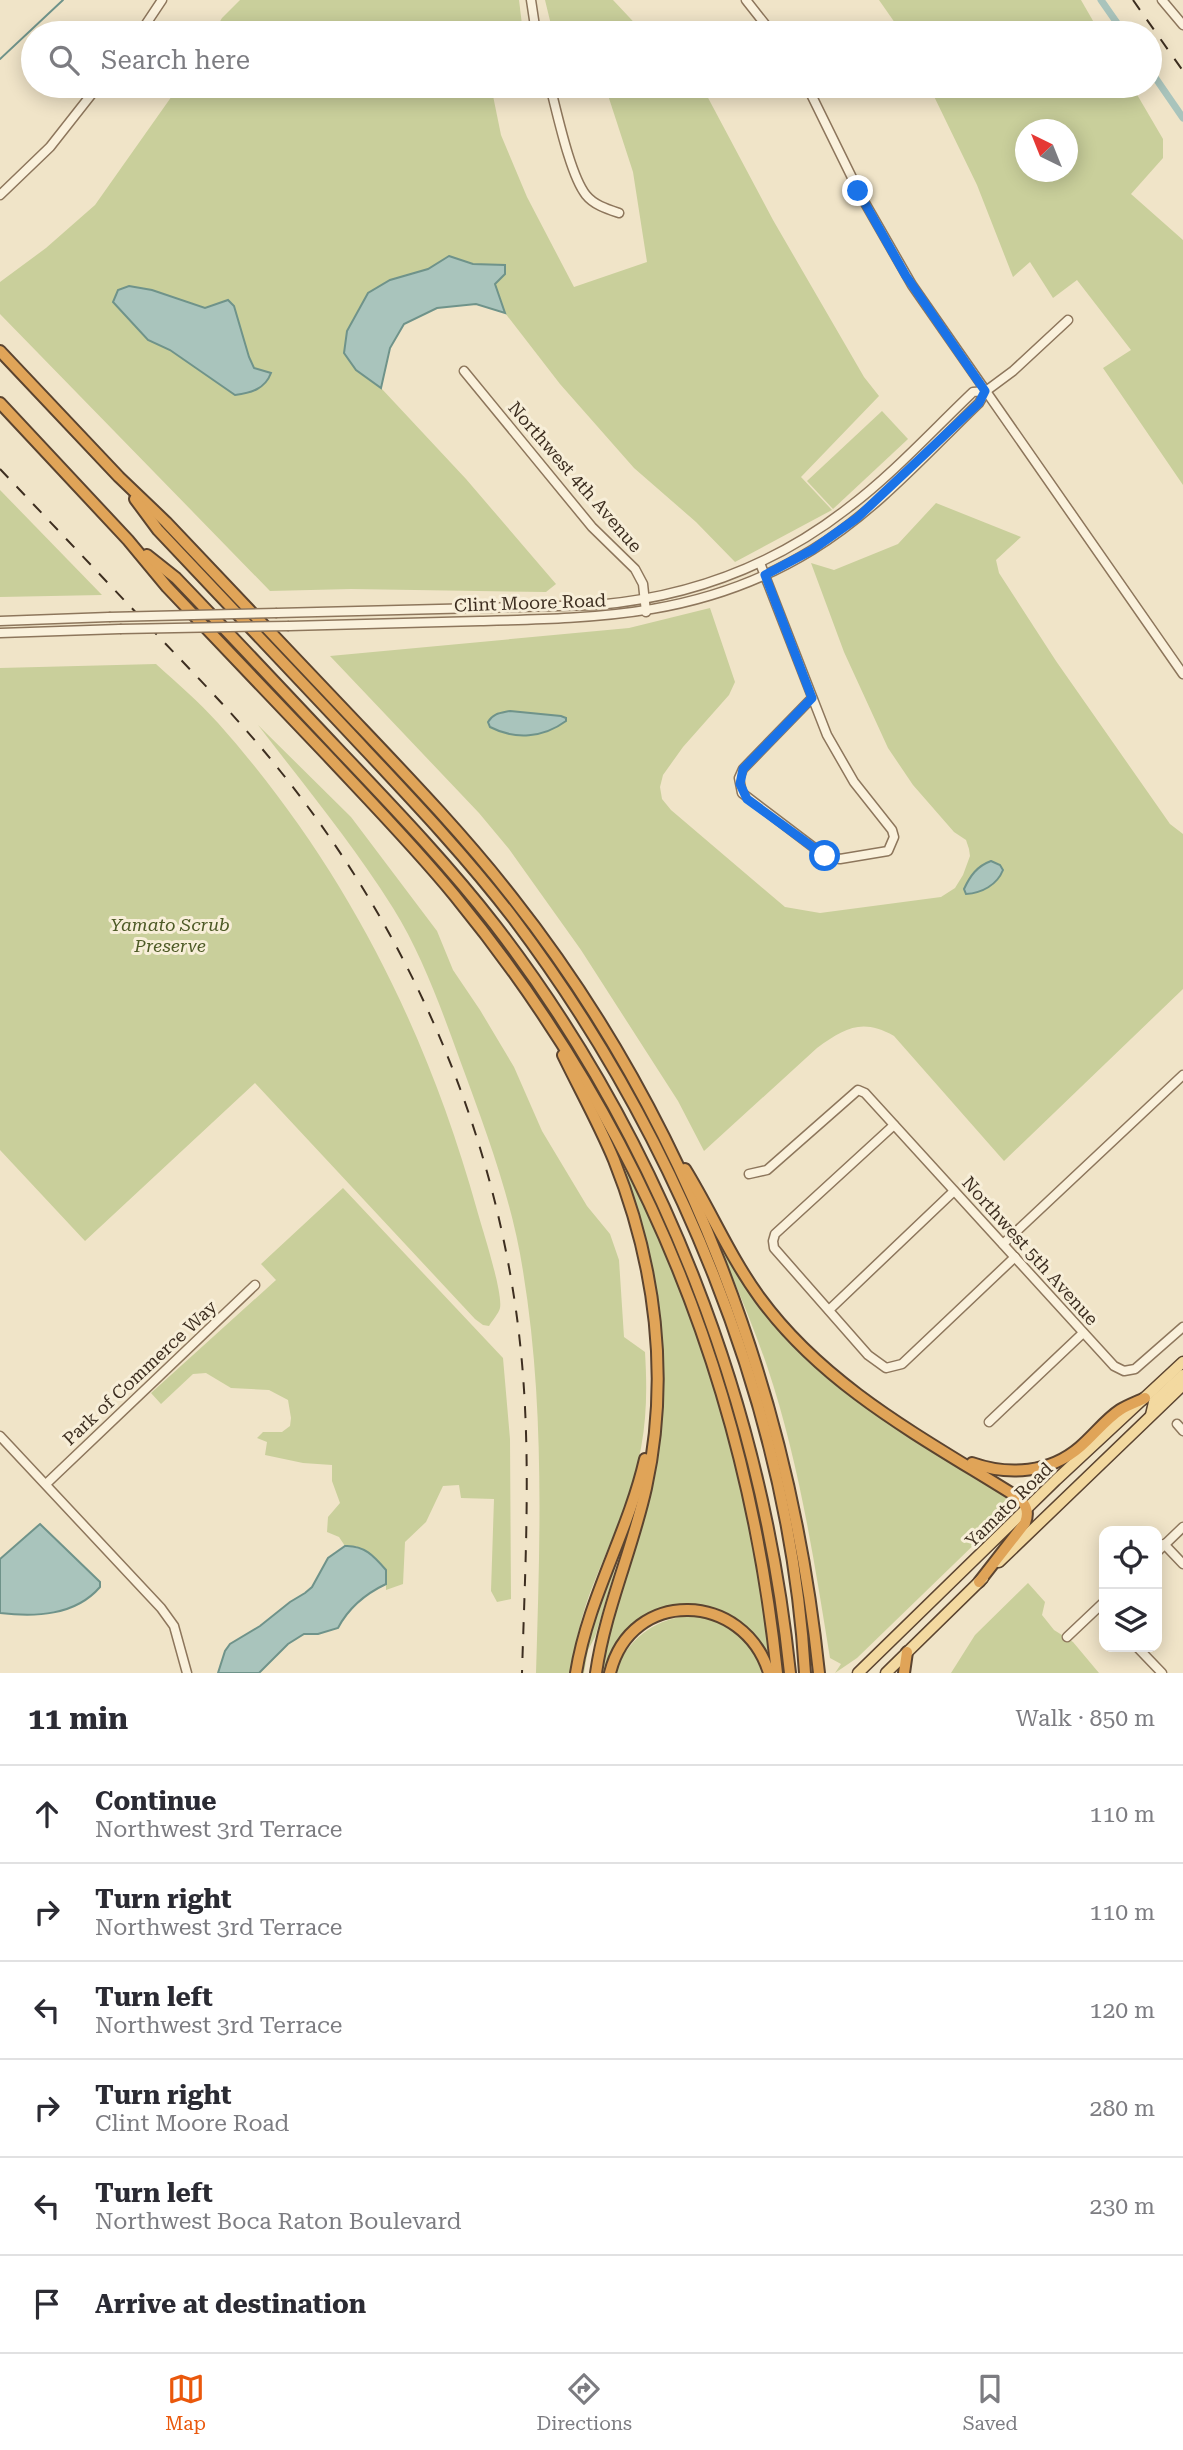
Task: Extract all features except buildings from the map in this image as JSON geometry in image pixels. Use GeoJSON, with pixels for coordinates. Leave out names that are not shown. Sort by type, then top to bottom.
{"type":"FeatureCollection","features":[{"type":"Feature","properties":{"kind":"highway"},"geometry":{"type":"LineString","coordinates":[[0,352],[185,542],[413,782],[481,858],[574,983],[622,1059],[665,1139],[722,1268],[748,1341],[771,1414],[798,1528],[819,1673]]}},
{"type":"Feature","properties":{"kind":"highway"},"geometry":{"type":"LineString","coordinates":[[0,403],[128,540],[167,587],[421,856],[489,940],[584,1076],[625,1151],[663,1233],[696,1316],[727,1413],[749,1501],[768,1601],[777,1673]]}},
{"type":"Feature","properties":{"kind":"highway"},"geometry":{"type":"LineString","coordinates":[[119,477],[158,530],[414,801],[465,859],[544,961],[614,1070],[651,1138],[694,1231],[748,1376],[786,1525],[805,1673]]}},
{"type":"Feature","properties":{"kind":"highway"},"geometry":{"type":"LineString","coordinates":[[128,540],[176,578],[447,866],[527,968],[604,1089],[640,1156],[673,1227],[702,1298],[728,1373],[767,1519],[790,1673]]}},
{"type":"Feature","properties":{"kind":"highway"},"geometry":{"type":"LineString","coordinates":[[551,1027],[607,1144],[632,1211],[646,1261],[653,1300],[658,1363],[657,1414],[646,1490],[605,1629],[596,1673]]}},
{"type":"Feature","properties":{"kind":"highway"},"geometry":{"type":"LineString","coordinates":[[665,1139],[694,1184],[744,1275],[785,1329],[812,1357],[853,1392],[1017,1497],[1027,1508],[1023,1526],[979,1582]]}},
{"type":"Feature","properties":{"kind":"highway"},"geometry":{"type":"LineString","coordinates":[[576,1673],[591,1610],[641,1476],[658,1363]]}},
{"type":"Feature","properties":{"kind":"highway"},"geometry":{"type":"LineString","coordinates":[[952,1455],[979,1466],[1003,1471],[1029,1470],[1048,1465],[1074,1452],[1119,1410],[1145,1398]]}},
{"type":"Feature","properties":{"kind":"highway"},"geometry":{"type":"LineString","coordinates":[[610,1673],[621,1647],[636,1629],[663,1614],[687,1609],[719,1615],[741,1628],[756,1645],[769,1673]]}},
{"type":"Feature","properties":{"kind":"highway"},"geometry":{"type":"LineString","coordinates":[[904,1673],[907,1652]]}},
{"type":"Feature","properties":{"kind":"main road","name":"Yamato Road"},"geometry":{"type":"LineString","coordinates":[[859,1673],[1027,1508],[1183,1362]]}},
{"type":"Feature","properties":{"kind":"main road"},"geometry":{"type":"LineString","coordinates":[[1151,1415],[1154,1402],[1183,1375]]}},
{"type":"Feature","properties":{"kind":"main road","name":"Yamato Road"},"geometry":{"type":"LineString","coordinates":[[886,1673],[1183,1385]]}},
{"type":"Feature","properties":{"kind":"street"},"geometry":{"type":"LineString","coordinates":[[149,21],[162,0]]}},
{"type":"Feature","properties":{"kind":"street"},"geometry":{"type":"LineString","coordinates":[[531,0],[534,21]]}},
{"type":"Feature","properties":{"kind":"street"},"geometry":{"type":"LineString","coordinates":[[746,0],[763,21]]}},
{"type":"Feature","properties":{"kind":"street"},"geometry":{"type":"LineString","coordinates":[[1162,0],[1183,25]]}},
{"type":"Feature","properties":{"kind":"street"},"geometry":{"type":"LineString","coordinates":[[0,195],[50,147],[89,98]]}},
{"type":"Feature","properties":{"kind":"street"},"geometry":{"type":"LineString","coordinates":[[553,98],[565,142],[585,194],[600,206],[619,213]]}},
{"type":"Feature","properties":{"kind":"street"},"geometry":{"type":"LineString","coordinates":[[813,98],[893,256],[1183,674]]}},
{"type":"Feature","properties":{"kind":"street","name":"Clint Moore Road"},"geometry":{"type":"LineString","coordinates":[[0,633],[563,619],[646,612],[713,596],[765,575],[835,535],[878,501],[979,403],[985,391],[1013,371],[1068,320]]}},
{"type":"Feature","properties":{"kind":"street","name":"Northwest 4th Avenue"},"geometry":{"type":"LineString","coordinates":[[464,372],[592,527],[635,569],[643,584],[646,612]]}},
{"type":"Feature","properties":{"kind":"street","name":"Clint Moore Road"},"geometry":{"type":"LineString","coordinates":[[0,621],[576,606],[645,599],[705,584],[760,563],[827,524],[870,489],[973,392],[985,391]]}},
{"type":"Feature","properties":{"kind":"street"},"geometry":{"type":"LineString","coordinates":[[909,453],[918,462]]}},
{"type":"Feature","properties":{"kind":"street"},"geometry":{"type":"LineString","coordinates":[[760,563],[827,736],[849,774],[892,830],[894,837],[888,850],[839,859],[825,856],[747,799],[743,793],[739,778],[743,769],[812,698]]}},
{"type":"Feature","properties":{"kind":"street"},"geometry":{"type":"LineString","coordinates":[[1003,1244],[1183,1075]]}},
{"type":"Feature","properties":{"kind":"street","name":"Northwest 5th Avenue"},"geometry":{"type":"LineString","coordinates":[[749,1174],[767,1170],[858,1090],[865,1093],[1114,1366],[1129,1371],[1140,1365],[1183,1327]]}},
{"type":"Feature","properties":{"kind":"street"},"geometry":{"type":"LineString","coordinates":[[894,1125],[775,1234],[773,1241],[774,1248],[868,1355],[886,1368],[901,1364],[1015,1257]]}},
{"type":"Feature","properties":{"kind":"street"},"geometry":{"type":"LineString","coordinates":[[829,1310],[954,1191]]}},
{"type":"Feature","properties":{"kind":"street","name":"Park of Commerce Way"},"geometry":{"type":"LineString","coordinates":[[46,1484],[255,1285]]}},
{"type":"Feature","properties":{"kind":"street"},"geometry":{"type":"LineString","coordinates":[[989,1422],[1083,1332]]}},
{"type":"Feature","properties":{"kind":"street"},"geometry":{"type":"LineString","coordinates":[[0,1436],[161,1608],[174,1626],[187,1673]]}},
{"type":"Feature","properties":{"kind":"street"},"geometry":{"type":"LineString","coordinates":[[1162,1546],[1183,1527]]}},
{"type":"Feature","properties":{"kind":"street"},"geometry":{"type":"LineString","coordinates":[[1164,1544],[1183,1564]]}},
{"type":"Feature","properties":{"kind":"street"},"geometry":{"type":"LineString","coordinates":[[1068,1637],[1099,1610]]}},
{"type":"Feature","properties":{"kind":"street"},"geometry":{"type":"LineString","coordinates":[[1142,1652],[1162,1673]]}},
{"type":"Feature","properties":{"kind":"green space"},"geometry":{"type":"Polygon","coordinates":[[[240,0],[519,0],[522,21],[220,21],[240,0]]]}},
{"type":"Feature","properties":{"kind":"green space"},"geometry":{"type":"Polygon","coordinates":[[[545,0],[613,0],[633,21],[550,21],[545,0]]]}},
{"type":"Feature","properties":{"kind":"green space"},"geometry":{"type":"Polygon","coordinates":[[[879,0],[1081,0],[1093,21],[894,21],[879,0]]]}},
{"type":"Feature","properties":{"kind":"green space"},"geometry":{"type":"Polygon","coordinates":[[[171,98],[493,98],[501,135],[527,197],[574,287],[647,262],[633,172],[609,98],[708,98],[773,220],[864,377],[879,396],[801,477],[832,510],[735,562],[696,522],[634,468],[560,384],[505,313],[476,304],[437,308],[404,324],[390,348],[381,388],[466,479],[556,584],[546,592],[351,589],[270,591],[0,314],[0,282],[46,248],[95,205],[171,98]]]}},
{"type":"Feature","properties":{"kind":"green space"},"geometry":{"type":"Polygon","coordinates":[[[935,98],[1139,98],[1163,139],[1163,158],[1131,194],[1183,240],[1183,485],[1103,368],[1131,350],[1077,280],[1053,298],[1030,262],[1013,277],[977,185],[935,98]]]}},
{"type":"Feature","properties":{"kind":"green space"},"geometry":{"type":"Polygon","coordinates":[[[882,411],[908,439],[833,509],[807,481],[882,411]]]}},
{"type":"Feature","properties":{"kind":"green space"},"geometry":{"type":"Polygon","coordinates":[[[0,490],[102,595],[0,597],[0,490]]]}},
{"type":"Feature","properties":{"kind":"green space"},"geometry":{"type":"Polygon","coordinates":[[[936,503],[1021,537],[996,560],[999,573],[1056,661],[1170,824],[1183,834],[1183,989],[1004,1161],[894,1036],[872,1027],[845,1031],[817,1048],[704,1151],[678,1101],[581,950],[509,849],[479,813],[330,656],[629,628],[710,608],[735,682],[729,695],[683,747],[663,775],[660,787],[662,799],[671,810],[785,907],[820,913],[941,897],[955,888],[963,875],[970,856],[966,840],[954,832],[913,785],[888,748],[844,652],[811,563],[834,570],[898,544],[936,503]]]}},
{"type":"Feature","properties":{"kind":"green space","name":"Yamato Scrub Preserve"},"geometry":{"type":"Polygon","coordinates":[[[156,664],[211,715],[263,777],[342,891],[376,951],[433,1077],[477,1210],[500,1300],[499,1310],[489,1326],[475,1319],[255,1083],[85,1241],[0,1150],[0,668],[156,664]]]}},
{"type":"Feature","properties":{"kind":"green space"},"geometry":{"type":"Polygon","coordinates":[[[258,725],[351,817],[437,931],[453,970],[514,1067],[542,1131],[587,1206],[610,1234],[619,1260],[624,1337],[645,1352],[644,1424],[632,1483],[585,1606],[570,1673],[536,1673],[539,1472],[530,1321],[512,1218],[480,1114],[423,964],[404,926],[345,838],[258,725]]]}},
{"type":"Feature","properties":{"kind":"green space"},"geometry":{"type":"Polygon","coordinates":[[[628,1170],[686,1302],[728,1431],[758,1564],[771,1654],[766,1656],[749,1631],[728,1614],[705,1606],[681,1605],[657,1612],[636,1625],[618,1646],[605,1673],[602,1673],[612,1620],[640,1534],[651,1488],[662,1397],[658,1306],[651,1261],[623,1172],[628,1170]]]}},
{"type":"Feature","properties":{"kind":"green space"},"geometry":{"type":"Polygon","coordinates":[[[343,1188],[503,1358],[510,1439],[511,1599],[497,1602],[491,1591],[494,1499],[461,1498],[459,1485],[443,1486],[426,1522],[405,1542],[403,1584],[386,1590],[386,1570],[356,1546],[345,1546],[339,1537],[327,1532],[328,1517],[340,1503],[332,1481],[332,1465],[303,1463],[265,1455],[267,1442],[257,1438],[263,1432],[282,1432],[290,1426],[288,1400],[269,1390],[231,1388],[206,1373],[193,1374],[161,1404],[151,1393],[276,1280],[261,1264],[343,1188]]]}},
{"type":"Feature","properties":{"kind":"green space"},"geometry":{"type":"Polygon","coordinates":[[[726,1251],[806,1356],[1018,1502],[857,1658],[835,1673],[841,1664],[830,1658],[788,1438],[762,1352],[722,1253],[726,1251]]]}},
{"type":"Feature","properties":{"kind":"green space"},"geometry":{"type":"Polygon","coordinates":[[[625,1536],[595,1637],[588,1650],[584,1673],[581,1673],[595,1612],[625,1536]]]}},
{"type":"Feature","properties":{"kind":"green space"},"geometry":{"type":"Polygon","coordinates":[[[1028,1583],[1045,1602],[1042,1615],[1054,1630],[1073,1642],[1099,1673],[951,1673],[975,1635],[1028,1583]]]}},
{"type":"Feature","properties":{"kind":"green space"},"geometry":{"type":"Polygon","coordinates":[[[687,1616],[712,1620],[735,1631],[753,1649],[761,1673],[614,1673],[626,1651],[642,1634],[663,1622],[687,1616]]]}},
{"type":"Feature","properties":{"kind":"water"},"geometry":{"type":"Polygon","coordinates":[[[449,256],[473,264],[505,265],[505,274],[495,284],[505,313],[476,304],[437,308],[404,324],[390,348],[381,388],[356,370],[344,353],[347,331],[368,293],[390,280],[428,269],[449,256]]]}},
{"type":"Feature","properties":{"kind":"water"},"geometry":{"type":"Polygon","coordinates":[[[129,286],[152,290],[205,308],[228,300],[234,306],[254,368],[271,373],[265,383],[247,393],[235,395],[170,350],[148,340],[113,302],[118,290],[129,286]]]}},
{"type":"Feature","properties":{"kind":"water"},"geometry":{"type":"Polygon","coordinates":[[[510,711],[561,716],[566,718],[566,721],[548,731],[529,735],[509,734],[490,727],[488,722],[492,717],[510,711]]]}},
{"type":"Feature","properties":{"kind":"water"},"geometry":{"type":"Polygon","coordinates":[[[991,861],[1000,865],[1003,870],[997,880],[983,890],[966,894],[964,889],[971,876],[991,861]]]}},
{"type":"Feature","properties":{"kind":"water"},"geometry":{"type":"Polygon","coordinates":[[[40,1524],[100,1582],[100,1587],[90,1597],[67,1609],[27,1615],[0,1613],[0,1559],[40,1524]]]}},
{"type":"Feature","properties":{"kind":"water"},"geometry":{"type":"Polygon","coordinates":[[[345,1546],[358,1547],[373,1556],[386,1570],[386,1584],[358,1602],[338,1628],[318,1634],[304,1634],[288,1644],[259,1673],[218,1673],[230,1644],[305,1593],[312,1587],[328,1558],[345,1546]]]}},
{"type":"Feature","properties":{"kind":"waterway"},"geometry":{"type":"LineString","coordinates":[[41,21],[63,0]]}},
{"type":"Feature","properties":{"kind":"waterway"},"geometry":{"type":"LineString","coordinates":[[1101,0],[1116,21]]}},
{"type":"Feature","properties":{"kind":"waterway"},"geometry":{"type":"LineString","coordinates":[[0,59],[21,39]]}},
{"type":"Feature","properties":{"kind":"waterway"},"geometry":{"type":"LineString","coordinates":[[1162,87],[1183,118]]}},
{"type":"Feature","properties":{"kind":"railway"},"geometry":{"type":"LineString","coordinates":[[1133,0],[1148,21]]}},
{"type":"Feature","properties":{"kind":"railway"},"geometry":{"type":"LineString","coordinates":[[1162,41],[1183,71]]}},
{"type":"Feature","properties":{"kind":"railway"},"geometry":{"type":"LineString","coordinates":[[0,469],[222,704],[281,772],[329,837],[373,905],[412,976],[445,1050],[473,1126],[495,1204],[512,1283],[522,1363],[527,1479],[522,1673]]}},
{"type":"Feature","properties":{"kind":"route"},"geometry":{"type":"LineString","coordinates":[[825,856],[747,799],[740,784],[739,778],[743,769],[812,698],[765,575],[789,564],[835,535],[878,501],[979,403],[985,391],[893,256],[858,191]]}}]}
